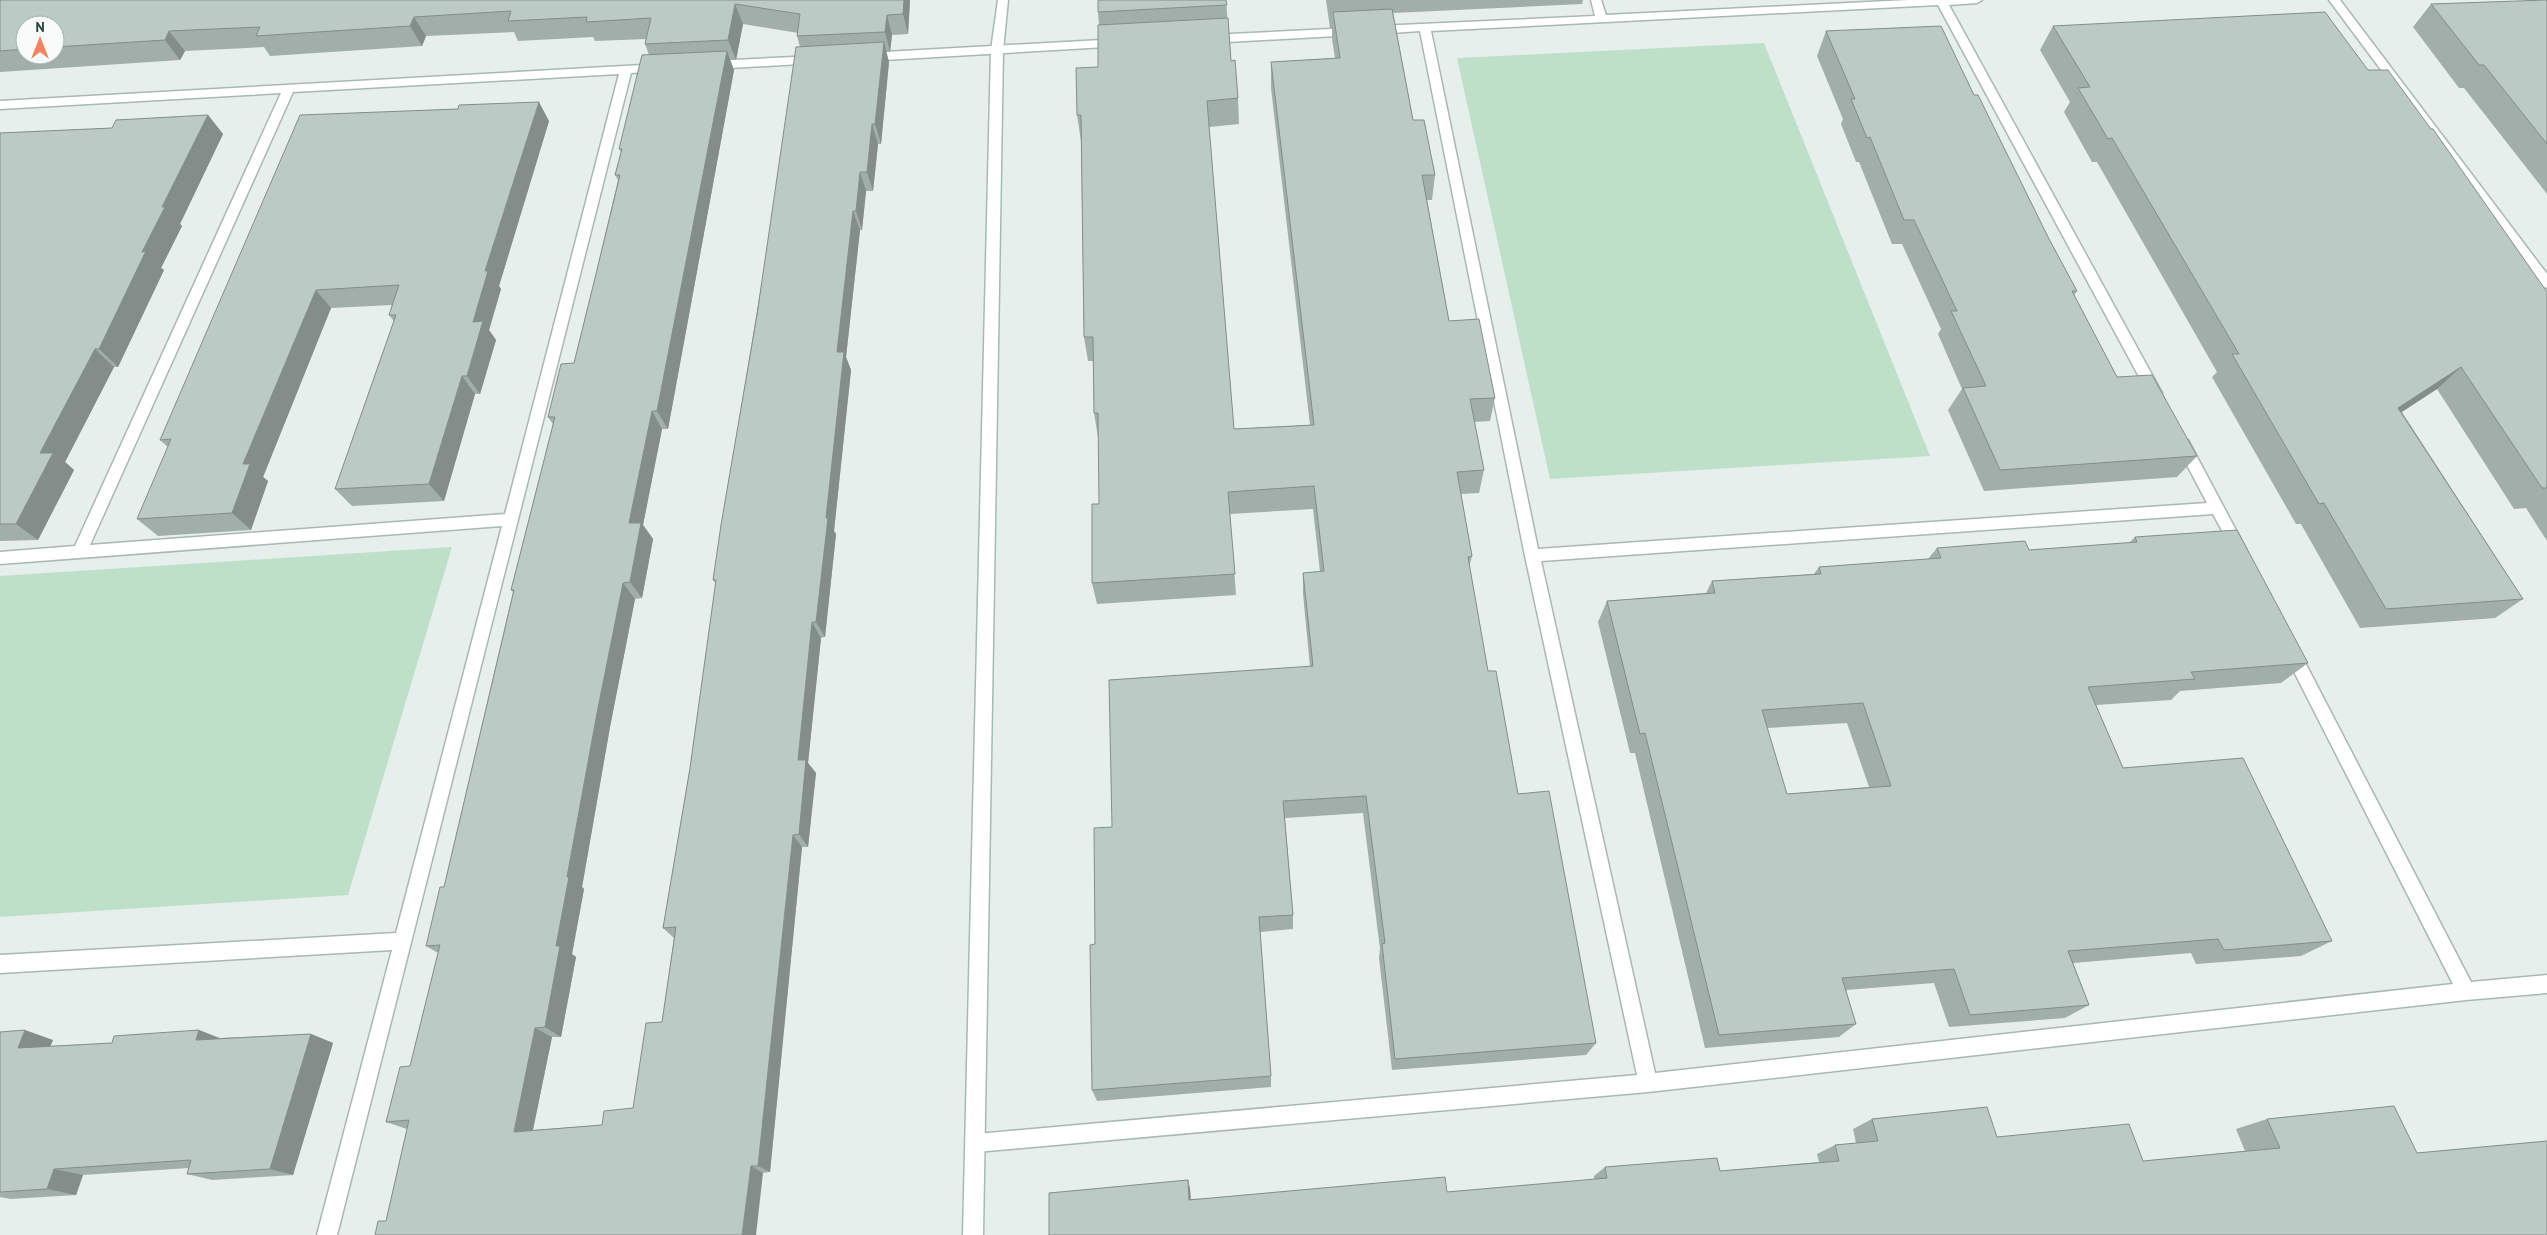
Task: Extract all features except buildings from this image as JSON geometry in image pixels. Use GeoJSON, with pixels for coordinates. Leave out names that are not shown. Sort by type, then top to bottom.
{"type":"FeatureCollection","features":[{"type":"Feature","properties":{"kind":"street"},"geometry":{"type":"LineString","coordinates":[[973,1235],[977,1143],[997,50],[1003,0]]}},
{"type":"Feature","properties":{"kind":"street"},"geometry":{"type":"LineString","coordinates":[[1596,0],[1601,18]]}},
{"type":"Feature","properties":{"kind":"street"},"geometry":{"type":"LineString","coordinates":[[1196,40],[1977,0]]}},
{"type":"Feature","properties":{"kind":"street"},"geometry":{"type":"LineString","coordinates":[[2334,0],[2547,283]]}},
{"type":"Feature","properties":{"kind":"street"},"geometry":{"type":"LineString","coordinates":[[1942,2],[2161,403]]}},
{"type":"Feature","properties":{"kind":"street"},"geometry":{"type":"LineString","coordinates":[[1424,28],[1532,556],[1648,1083]]}},
{"type":"Feature","properties":{"kind":"street"},"geometry":{"type":"LineString","coordinates":[[851,58],[1126,43]]}},
{"type":"Feature","properties":{"kind":"street"},"geometry":{"type":"LineString","coordinates":[[704,66],[822,59]]}},
{"type":"Feature","properties":{"kind":"street"},"geometry":{"type":"LineString","coordinates":[[0,105],[675,67]]}},
{"type":"Feature","properties":{"kind":"street"},"geometry":{"type":"LineString","coordinates":[[327,1235],[626,70]]}},
{"type":"Feature","properties":{"kind":"street"},"geometry":{"type":"LineString","coordinates":[[80,552],[289,89]]}},
{"type":"Feature","properties":{"kind":"street"},"geometry":{"type":"LineString","coordinates":[[2175,429],[2245,560]]}},
{"type":"Feature","properties":{"kind":"street"},"geometry":{"type":"LineString","coordinates":[[1532,556],[2218,508]]}},
{"type":"Feature","properties":{"kind":"street"},"geometry":{"type":"LineString","coordinates":[[0,558],[511,519]]}},
{"type":"Feature","properties":{"kind":"street"},"geometry":{"type":"LineString","coordinates":[[2286,640],[2466,991]]}},
{"type":"Feature","properties":{"kind":"street"},"geometry":{"type":"LineString","coordinates":[[0,964],[401,941]]}},
{"type":"Feature","properties":{"kind":"street"},"geometry":{"type":"LineString","coordinates":[[977,1143],[1648,1083],[2466,991],[2547,984]]}},
{"type":"Feature","properties":{"kind":"green space"},"geometry":{"type":"Polygon","coordinates":[[[1764,43],[1930,456],[1550,479],[1457,58],[1764,43]]]}},
{"type":"Feature","properties":{"kind":"green space"},"geometry":{"type":"Polygon","coordinates":[[[452,547],[348,895],[0,917],[0,576],[452,547]]]}}]}
